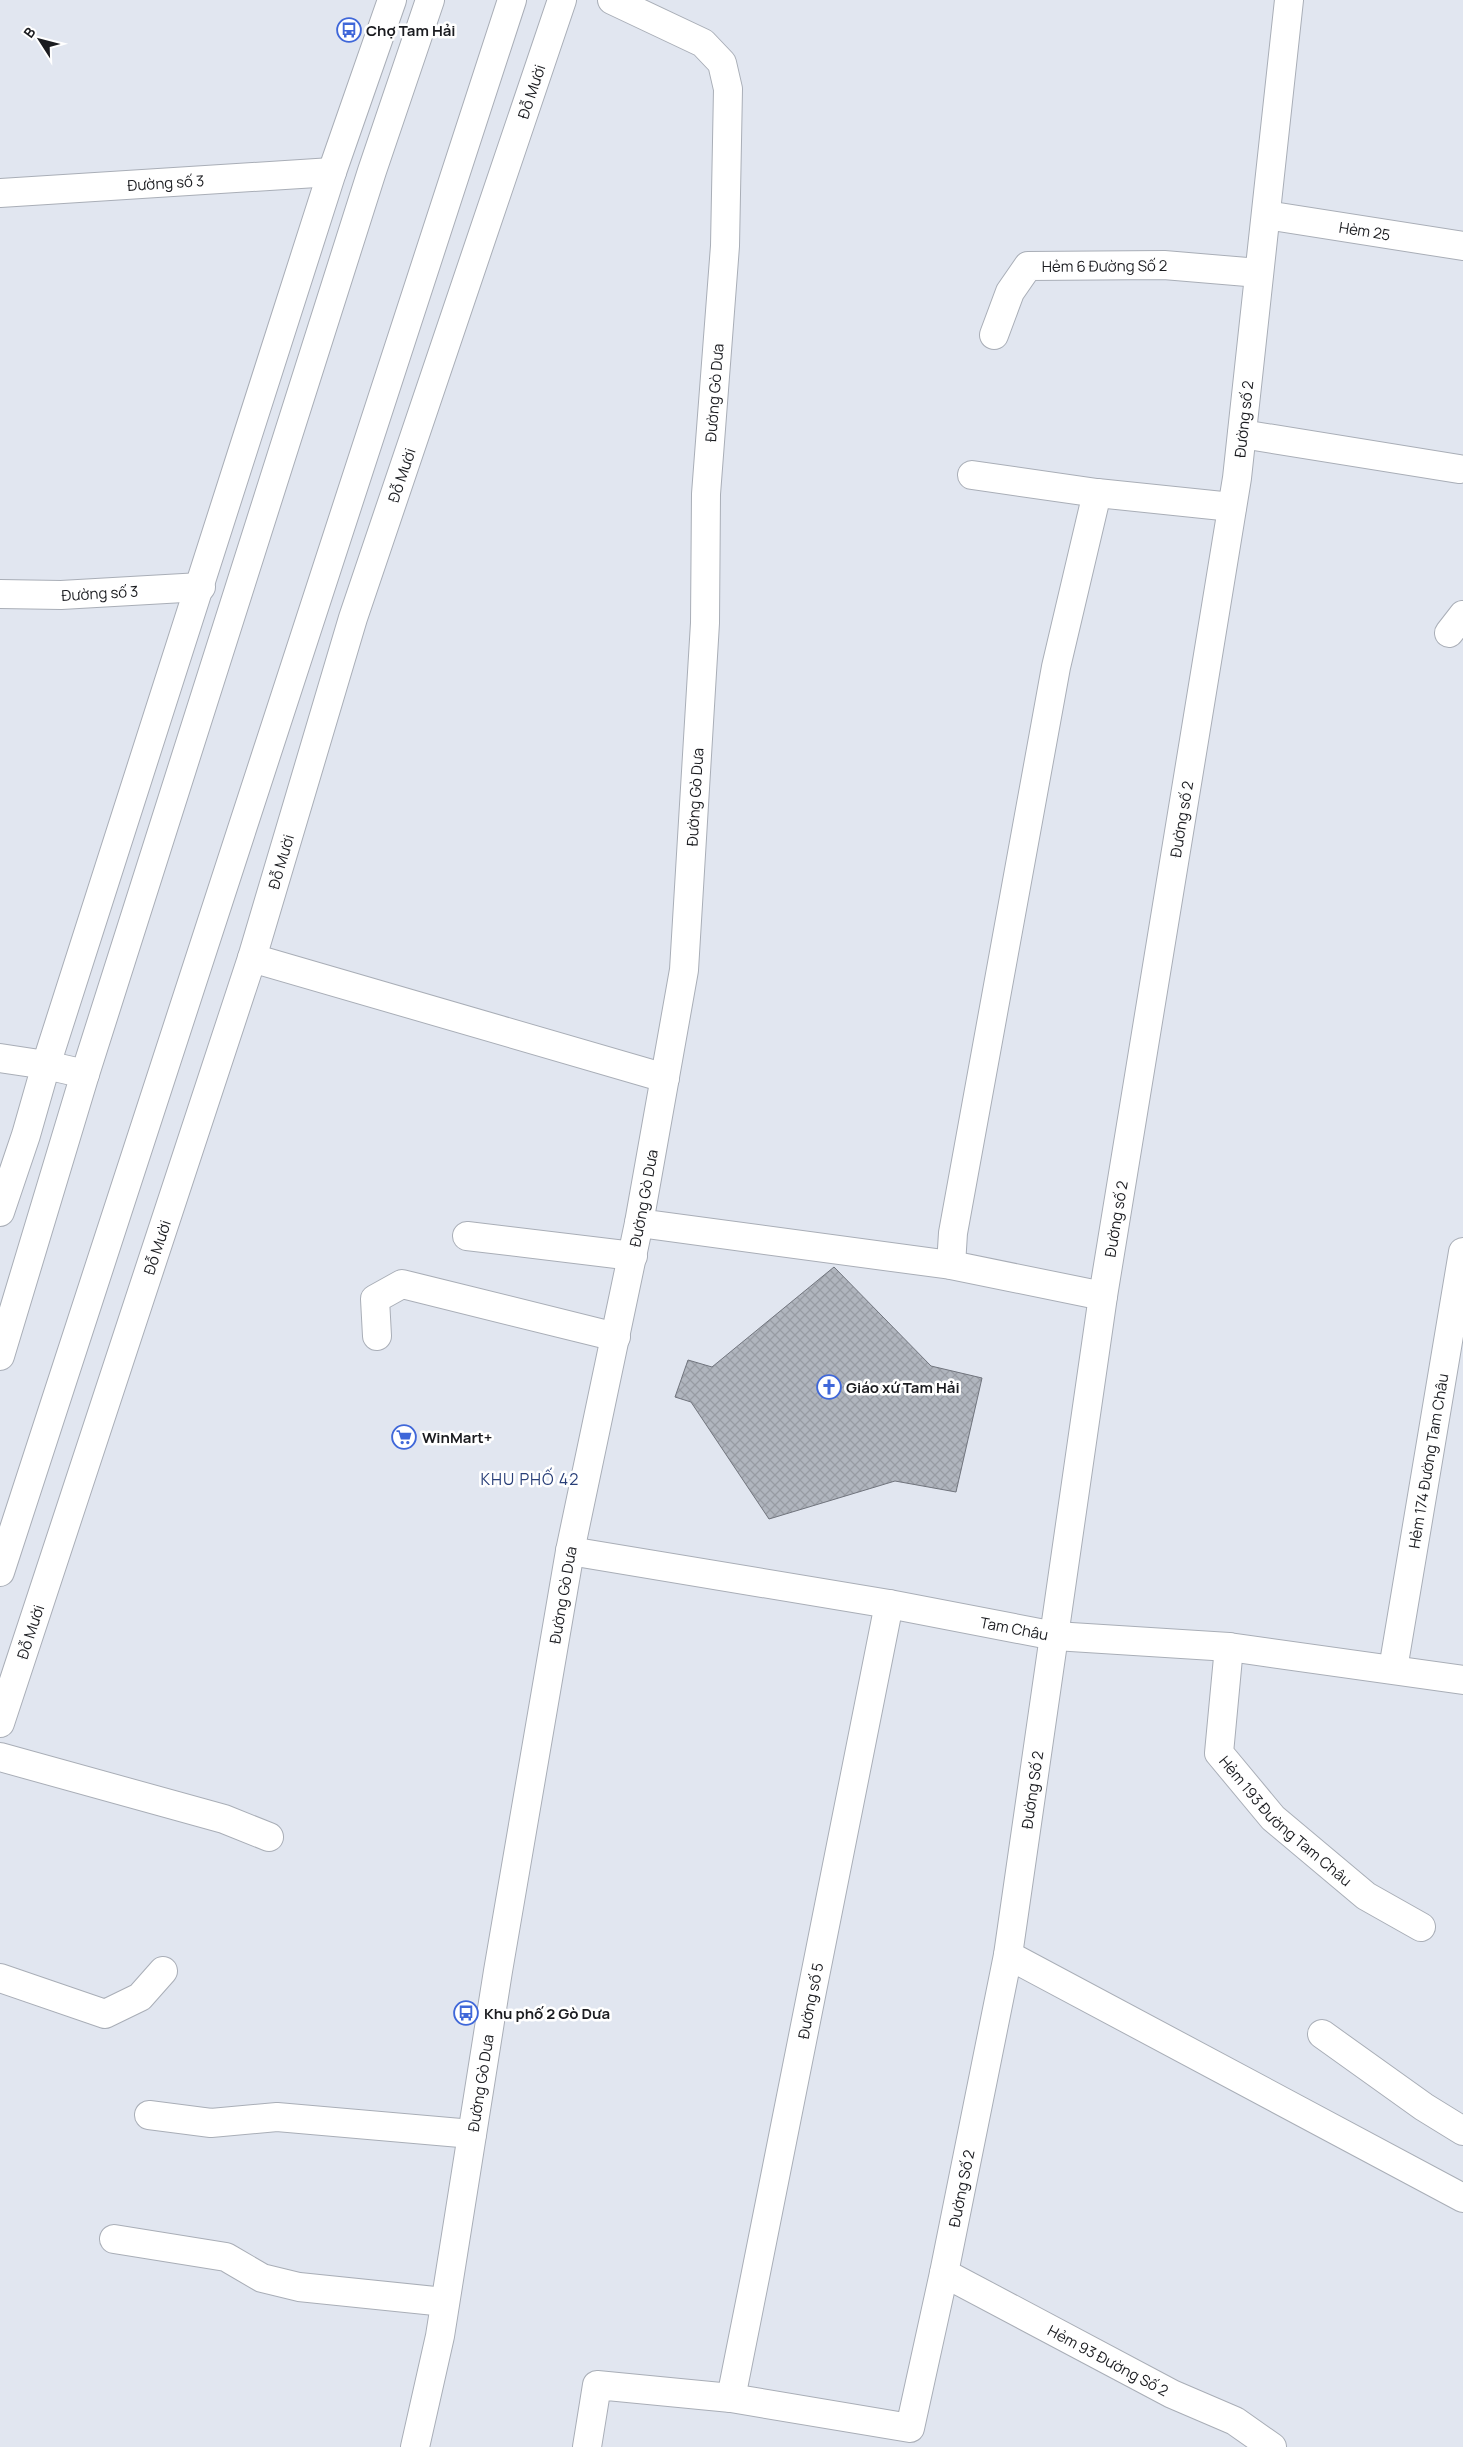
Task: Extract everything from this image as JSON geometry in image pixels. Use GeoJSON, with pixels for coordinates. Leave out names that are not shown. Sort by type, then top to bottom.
{"type":"FeatureCollection","features":[{"type":"Feature","properties":{"kind":"main road"},"geometry":{"type":"LineString","coordinates":[[0,1212],[201,588],[332,172],[392,0]]}},
{"type":"Feature","properties":{"kind":"main road"},"geometry":{"type":"LineString","coordinates":[[0,1356],[85,1074],[372,171],[430,0]]}},
{"type":"Feature","properties":{"kind":"main road"},"geometry":{"type":"LineString","coordinates":[[0,1572],[512,0]]}},
{"type":"Feature","properties":{"kind":"main road","name":"Đỗ Mười"},"geometry":{"type":"LineString","coordinates":[[0,1723],[252,958],[353,618],[562,0]]}},
{"type":"Feature","properties":{"kind":"main road","name":"Đường Gò Dưa"},"geometry":{"type":"LineString","coordinates":[[415,2447],[440,2336],[570,1551],[639,1223],[684,970],[705,623],[706,494],[725,246],[728,89],[722,63],[703,43],[612,0]]}},
{"type":"Feature","properties":{"kind":"main road","name":"Đường số 2"},"geometry":{"type":"LineString","coordinates":[[1054,1636],[1103,1296],[1232,507],[1242,434],[1289,0]]}},
{"type":"Feature","properties":{"kind":"main road","name":"Đường số 3"},"geometry":{"type":"LineString","coordinates":[[0,192],[332,172]]}},
{"type":"Feature","properties":{"kind":"main road","name":"Hèm 25"},"geometry":{"type":"LineString","coordinates":[[1266,216],[1463,246]]}},
{"type":"Feature","properties":{"kind":"main road","name":"Hẻm 6 Đường Số 2"},"geometry":{"type":"LineString","coordinates":[[994,335],[1010,292],[1028,266],[1164,265],[1259,273]]}},
{"type":"Feature","properties":{"kind":"main road"},"geometry":{"type":"LineString","coordinates":[[1242,434],[1459,469]]}},
{"type":"Feature","properties":{"kind":"main road"},"geometry":{"type":"LineString","coordinates":[[972,475],[1097,492],[1232,507]]}},
{"type":"Feature","properties":{"kind":"main road"},"geometry":{"type":"LineString","coordinates":[[951,1265],[953,1233],[1056,667],[1097,492]]}},
{"type":"Feature","properties":{"kind":"main road"},"geometry":{"type":"LineString","coordinates":[[332,555],[353,618]]}},
{"type":"Feature","properties":{"kind":"main road","name":"Đường số 3"},"geometry":{"type":"LineString","coordinates":[[0,594],[61,595],[201,588]]}},
{"type":"Feature","properties":{"kind":"main road"},"geometry":{"type":"LineString","coordinates":[[252,958],[665,1078]]}},
{"type":"Feature","properties":{"kind":"main road"},"geometry":{"type":"LineString","coordinates":[[0,1058],[46,1065],[85,1074]]}},
{"type":"Feature","properties":{"kind":"main road"},"geometry":{"type":"LineString","coordinates":[[639,1223],[951,1265],[1103,1296]]}},
{"type":"Feature","properties":{"kind":"main road"},"geometry":{"type":"LineString","coordinates":[[467,1236],[632,1256]]}},
{"type":"Feature","properties":{"kind":"main road","name":"Hẻm 174 Đường Tam Châu"},"geometry":{"type":"LineString","coordinates":[[1393,1669],[1463,1252]]}},
{"type":"Feature","properties":{"kind":"main road"},"geometry":{"type":"LineString","coordinates":[[377,1336],[375,1299],[402,1284],[616,1337]]}},
{"type":"Feature","properties":{"kind":"main road","name":"Tam Châu"},"geometry":{"type":"LineString","coordinates":[[570,1551],[889,1604],[1054,1636],[1229,1647],[1463,1680]]}},
{"type":"Feature","properties":{"kind":"main road","name":"Đường số 5"},"geometry":{"type":"LineString","coordinates":[[731,2398],[889,1604]]}},
{"type":"Feature","properties":{"kind":"main road","name":"Đường Số 2"},"geometry":{"type":"LineString","coordinates":[[587,2447],[597,2385],[731,2398],[910,2428],[944,2272],[1008,1955],[1054,1636]]}},
{"type":"Feature","properties":{"kind":"main road","name":"Hẻm 193 Đường Tam Châu"},"geometry":{"type":"LineString","coordinates":[[1229,1647],[1219,1753],[1272,1818],[1366,1896],[1421,1927]]}},
{"type":"Feature","properties":{"kind":"main road"},"geometry":{"type":"LineString","coordinates":[[0,1757],[224,1819],[269,1837]]}},
{"type":"Feature","properties":{"kind":"main road"},"geometry":{"type":"LineString","coordinates":[[1008,1955],[1463,2198]]}},
{"type":"Feature","properties":{"kind":"main road"},"geometry":{"type":"LineString","coordinates":[[0,1978],[105,2014],[140,1997],[163,1971]]}},
{"type":"Feature","properties":{"kind":"main road"},"geometry":{"type":"LineString","coordinates":[[1322,2034],[1424,2107],[1463,2131]]}},
{"type":"Feature","properties":{"kind":"main road"},"geometry":{"type":"LineString","coordinates":[[149,2115],[211,2123],[277,2117],[472,2134]]}},
{"type":"Feature","properties":{"kind":"main road"},"geometry":{"type":"LineString","coordinates":[[114,2239],[226,2257],[262,2278],[299,2287],[445,2302]]}},
{"type":"Feature","properties":{"kind":"main road","name":"Hẻm 93 Đường Số 2"},"geometry":{"type":"LineString","coordinates":[[944,2272],[1172,2394],[1235,2421],[1272,2447]]}},
{"type":"Feature","properties":{"kind":"building","name":"Giáo xứ Tam Hải"},"geometry":{"type":"Polygon","coordinates":[[[834,1267],[931,1366],[982,1378],[956,1492],[895,1481],[769,1519],[691,1402],[675,1397],[688,1360],[712,1367],[834,1267]]]}},
{"type":"Feature","properties":{"kind":"place","name":"Chợ Tam Hải"},"geometry":{"type":"Point","coordinates":[349,30]}},
{"type":"Feature","properties":{"kind":"place","name":"Giáo xứ Tam Hải"},"geometry":{"type":"Point","coordinates":[829,1387]}},
{"type":"Feature","properties":{"kind":"place","name":"WinMart+"},"geometry":{"type":"Point","coordinates":[404,1437]}},
{"type":"Feature","properties":{"kind":"place","name":"Khu phố 2 Gò Dưa"},"geometry":{"type":"Point","coordinates":[466,2013]}},
{"type":"Feature","properties":{"kind":"district","name":"KHU PHỐ 42"},"geometry":{"type":"Point","coordinates":[530,1479]}}]}
